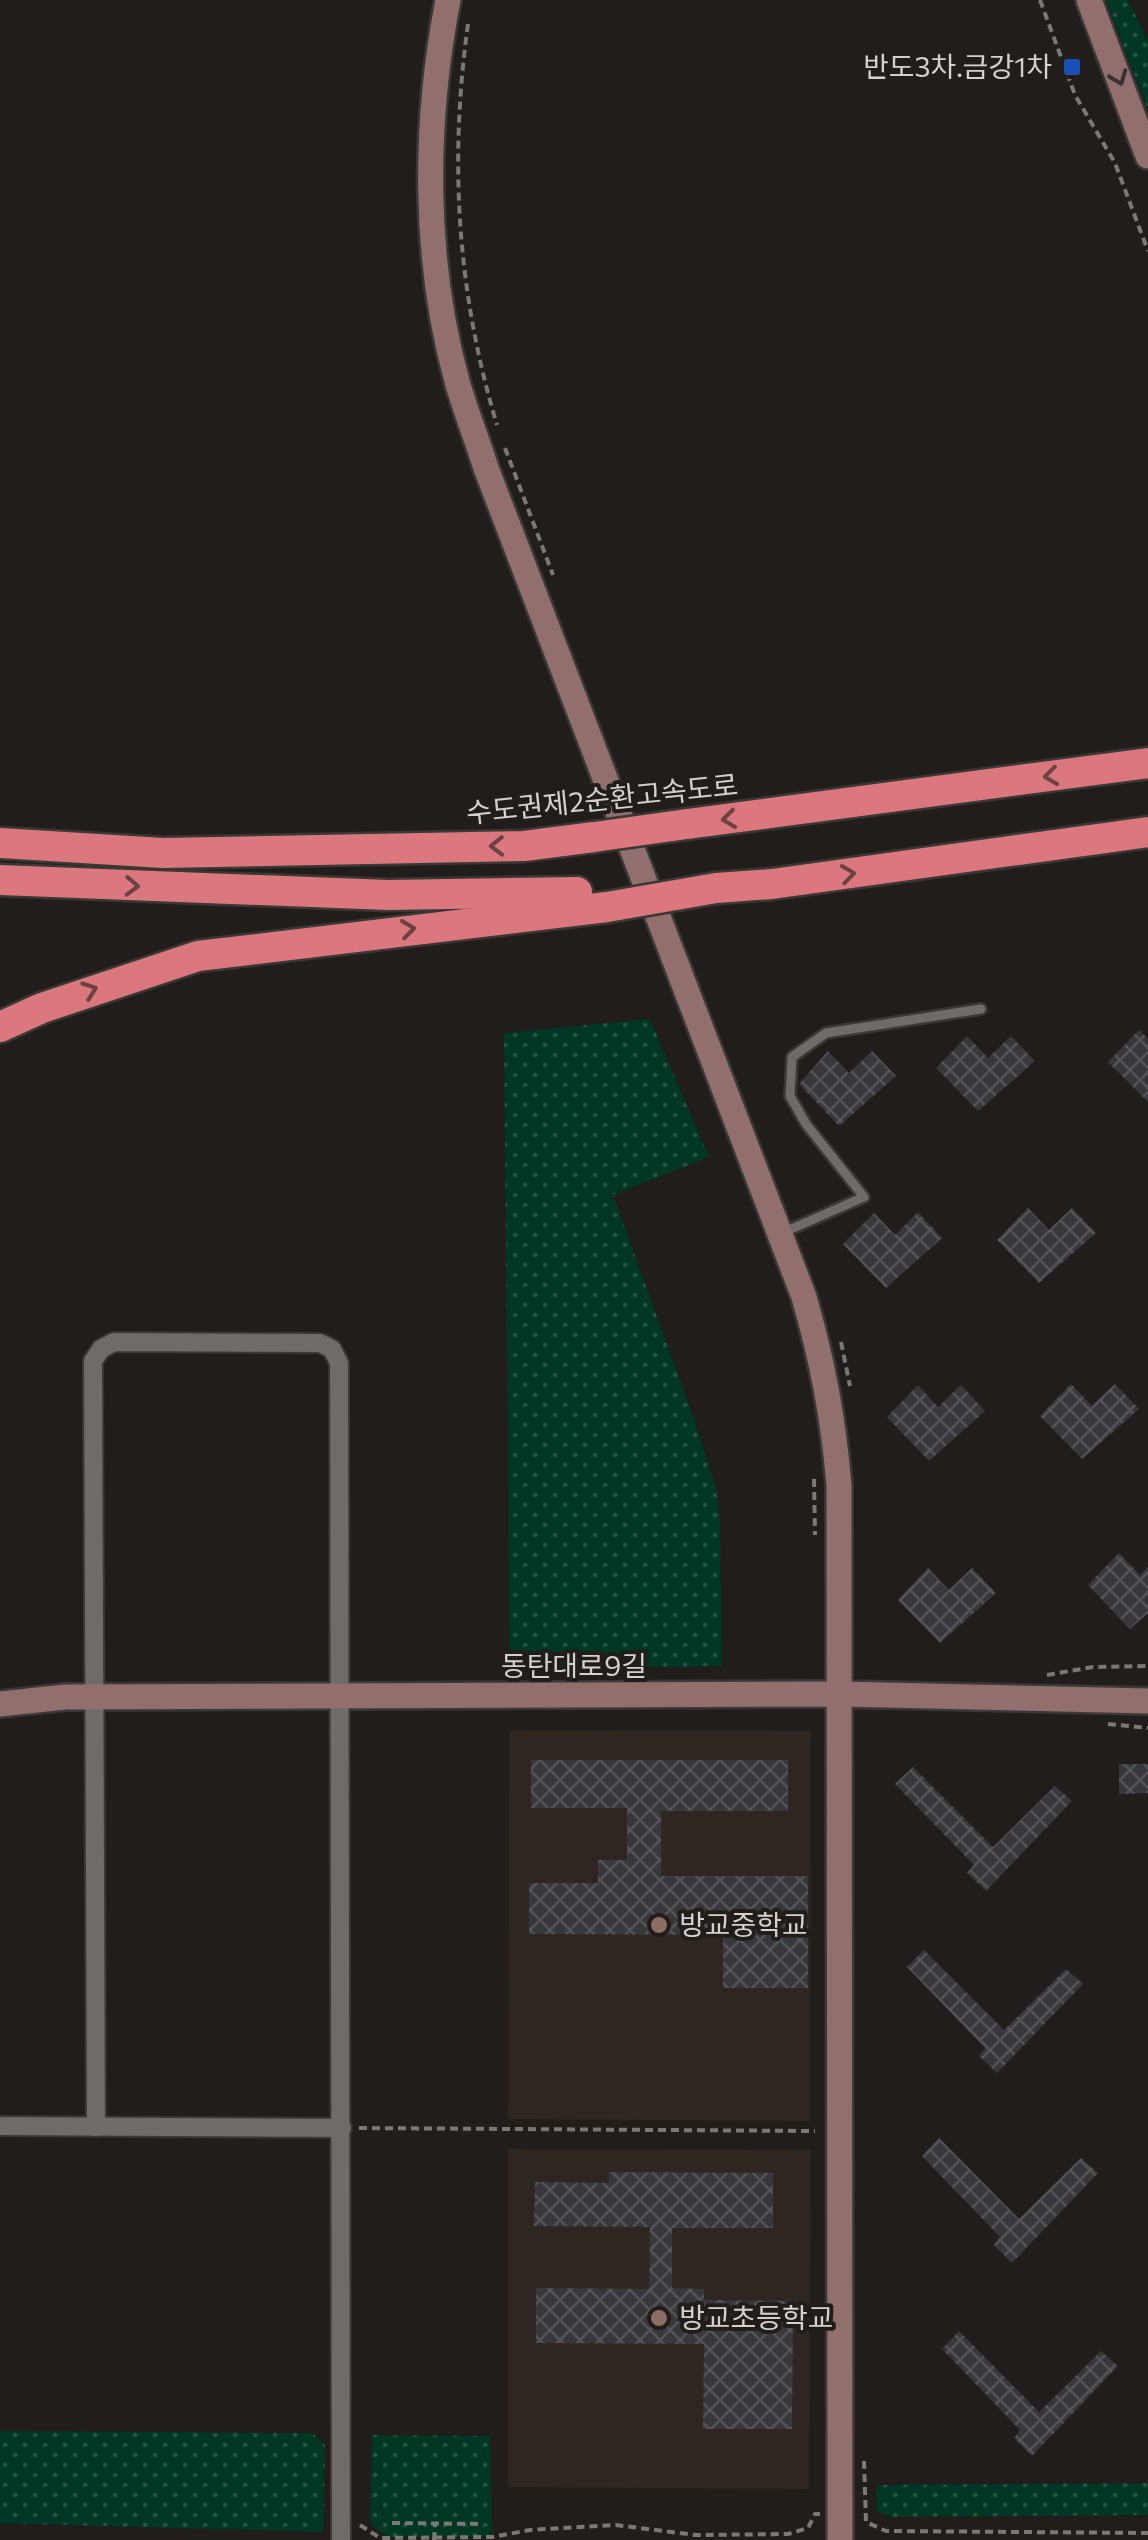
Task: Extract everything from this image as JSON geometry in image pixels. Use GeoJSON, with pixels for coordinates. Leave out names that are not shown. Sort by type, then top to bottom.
{"type":"FeatureCollection","features":[{"type":"Feature","properties":{"kind":"highway","name":"수도권제2순환고속도로"},"geometry":{"type":"LineString","coordinates":[[0,843],[163,853],[524,846],[1148,764]]}},
{"type":"Feature","properties":{"kind":"highway"},"geometry":{"type":"LineString","coordinates":[[0,1027],[98,988],[198,956],[606,899],[772,884],[1148,832]]}},
{"type":"Feature","properties":{"kind":"highway"},"geometry":{"type":"LineString","coordinates":[[0,880],[388,896],[606,899]]}},
{"type":"Feature","properties":{"kind":"street"},"geometry":{"type":"LineString","coordinates":[[448,0],[437,70],[432,215],[440,290],[457,379],[486,468],[809,1314],[832,1414],[839,1486],[840,2540]]}},
{"type":"Feature","properties":{"kind":"street"},"geometry":{"type":"LineString","coordinates":[[1089,0],[1148,156]]}},
{"type":"Feature","properties":{"kind":"street"},"geometry":{"type":"LineString","coordinates":[[96,2127],[94,1361],[101,1349],[114,1342],[320,1342],[332,1349],[339,1363],[341,2540]]}},
{"type":"Feature","properties":{"kind":"street","name":"동탄대로9길"},"geometry":{"type":"LineString","coordinates":[[0,1704],[44,1698],[840,1694],[1148,1701]]}},
{"type":"Feature","properties":{"kind":"street"},"geometry":{"type":"LineString","coordinates":[[0,2126],[342,2128]]}},
{"type":"Feature","properties":{"kind":"lane"},"geometry":{"type":"LineString","coordinates":[[780,1234],[864,1197],[806,1124],[790,1096],[792,1056],[826,1034],[981,1009]]}},
{"type":"Feature","properties":{"kind":"path"},"geometry":{"type":"LineString","coordinates":[[1040,0],[1076,95],[1115,163],[1148,251]]}},
{"type":"Feature","properties":{"kind":"path"},"geometry":{"type":"LineString","coordinates":[[469,20],[456,150],[463,280],[475,343],[500,434],[556,582]]}},
{"type":"Feature","properties":{"kind":"path"},"geometry":{"type":"LineString","coordinates":[[840,1338],[851,1389]]}},
{"type":"Feature","properties":{"kind":"path"},"geometry":{"type":"LineString","coordinates":[[1048,1675],[1093,1667],[1148,1666]]}},
{"type":"Feature","properties":{"kind":"path"},"geometry":{"type":"LineString","coordinates":[[1098,1723],[1148,1728]]}},
{"type":"Feature","properties":{"kind":"path"},"geometry":{"type":"LineString","coordinates":[[342,2128],[814,2131]]}},
{"type":"Feature","properties":{"kind":"path"},"geometry":{"type":"LineString","coordinates":[[864,2460],[866,2522],[886,2531],[1148,2533]]}},
{"type":"Feature","properties":{"kind":"path"},"geometry":{"type":"LineString","coordinates":[[360,2525],[380,2538],[492,2537],[616,2524],[695,2535],[788,2537],[808,2528],[815,2514]]}},
{"type":"Feature","properties":{"kind":"path"},"geometry":{"type":"LineString","coordinates":[[392,2523],[482,2524]]}},
{"type":"Feature","properties":{"kind":"path"},"geometry":{"type":"LineString","coordinates":[[434,2540],[435,2523]]}},
{"type":"Feature","properties":{"kind":"path"},"geometry":{"type":"LineString","coordinates":[[886,2531],[886,2540]]}},
{"type":"Feature","properties":{"kind":"shaded area","name":"방교중학교"},"geometry":{"type":"Polygon","coordinates":[[[509,1730],[811,1731],[810,2121],[508,2119],[509,1730]]]}},
{"type":"Feature","properties":{"kind":"shaded area","name":"방교초등학교"},"geometry":{"type":"Polygon","coordinates":[[[508,2149],[811,2150],[809,2489],[508,2487],[508,2149]]]}},
{"type":"Feature","properties":{"kind":"green space"},"geometry":{"type":"Polygon","coordinates":[[[1106,0],[1128,0],[1148,41],[1148,110],[1106,0]]]}},
{"type":"Feature","properties":{"kind":"green space"},"geometry":{"type":"Polygon","coordinates":[[[650,1019],[709,1157],[613,1195],[716,1488],[722,1666],[510,1669],[504,1033],[650,1019]]]}},
{"type":"Feature","properties":{"kind":"green space"},"geometry":{"type":"Polygon","coordinates":[[[0,2431],[312,2433],[325,2445],[323,2532],[0,2523],[0,2431]]]}},
{"type":"Feature","properties":{"kind":"green space"},"geometry":{"type":"Polygon","coordinates":[[[372,2435],[490,2436],[492,2537],[388,2537],[370,2524],[372,2435]]]}},
{"type":"Feature","properties":{"kind":"green space"},"geometry":{"type":"Polygon","coordinates":[[[1148,2483],[1148,2515],[892,2517],[877,2512],[877,2485],[1148,2483]]]}},
{"type":"Feature","properties":{"kind":"building"},"geometry":{"type":"Polygon","coordinates":[[[1139,1030],[1148,1039],[1148,1102],[1108,1062],[1139,1030]]]}},
{"type":"Feature","properties":{"kind":"building"},"geometry":{"type":"Polygon","coordinates":[[[967,1036],[988,1058],[1011,1036],[1035,1061],[978,1111],[936,1068],[967,1036]]]}},
{"type":"Feature","properties":{"kind":"building"},"geometry":{"type":"Polygon","coordinates":[[[828,1051],[849,1073],[872,1051],[896,1076],[839,1126],[799,1084],[828,1051]]]}},
{"type":"Feature","properties":{"kind":"building"},"geometry":{"type":"Polygon","coordinates":[[[1028,1208],[1049,1230],[1072,1208],[1096,1233],[1039,1283],[997,1240],[1028,1208]]]}},
{"type":"Feature","properties":{"kind":"building"},"geometry":{"type":"Polygon","coordinates":[[[918,1212],[942,1238],[886,1288],[843,1244],[874,1213],[895,1235],[918,1212]]]}},
{"type":"Feature","properties":{"kind":"building"},"geometry":{"type":"Polygon","coordinates":[[[1071,1384],[1092,1406],[1115,1384],[1139,1409],[1082,1459],[1040,1416],[1071,1384]]]}},
{"type":"Feature","properties":{"kind":"building"},"geometry":{"type":"Polygon","coordinates":[[[918,1385],[938,1407],[961,1385],[985,1411],[929,1461],[887,1417],[918,1385]]]}},
{"type":"Feature","properties":{"kind":"building"},"geometry":{"type":"Polygon","coordinates":[[[1119,1553],[1140,1575],[1148,1567],[1148,1613],[1130,1629],[1088,1585],[1119,1553]]]}},
{"type":"Feature","properties":{"kind":"building"},"geometry":{"type":"Polygon","coordinates":[[[928,1568],[949,1590],[972,1568],[996,1593],[940,1643],[898,1600],[928,1568]]]}},
{"type":"Feature","properties":{"kind":"building"},"geometry":{"type":"Polygon","coordinates":[[[531,1760],[788,1760],[788,1811],[661,1811],[661,1876],[808,1876],[808,1988],[723,1988],[723,1935],[529,1934],[529,1883],[598,1883],[598,1860],[627,1860],[627,1808],[531,1808],[531,1760]]]}},
{"type":"Feature","properties":{"kind":"building"},"geometry":{"type":"Polygon","coordinates":[[[1119,1764],[1148,1764],[1148,1793],[1119,1794],[1119,1764]]]}},
{"type":"Feature","properties":{"kind":"building"},"geometry":{"type":"Polygon","coordinates":[[[913,1767],[993,1847],[1055,1786],[1072,1801],[986,1891],[967,1873],[974,1865],[895,1784],[913,1767]]]}},
{"type":"Feature","properties":{"kind":"building"},"geometry":{"type":"Polygon","coordinates":[[[924,1950],[1004,2030],[1066,1969],[1083,1984],[997,2073],[979,2056],[985,2048],[907,1967],[924,1950]]]}},
{"type":"Feature","properties":{"kind":"building"},"geometry":{"type":"Polygon","coordinates":[[[939,2138],[1019,2219],[1081,2158],[1098,2173],[1012,2263],[994,2245],[1000,2237],[922,2156],[939,2138]]]}},
{"type":"Feature","properties":{"kind":"building"},"geometry":{"type":"Polygon","coordinates":[[[609,2172],[773,2173],[773,2228],[672,2228],[672,2288],[704,2289],[704,2300],[793,2301],[792,2429],[703,2429],[704,2344],[536,2343],[536,2288],[649,2289],[650,2227],[534,2226],[535,2182],[609,2183],[609,2172]]]}},
{"type":"Feature","properties":{"kind":"building"},"geometry":{"type":"Polygon","coordinates":[[[959,2331],[1039,2412],[1101,2351],[1118,2366],[1032,2456],[1014,2438],[1020,2430],[942,2349],[959,2331]]]}},
{"type":"Feature","properties":{"kind":"place","name":"반도3차.금강1차"},"geometry":{"type":"Point","coordinates":[1072,67]}},
{"type":"Feature","properties":{"kind":"place","name":"방교중학교"},"geometry":{"type":"Point","coordinates":[659,1925]}},
{"type":"Feature","properties":{"kind":"place","name":"방교초등학교"},"geometry":{"type":"Point","coordinates":[659,2318]}}]}
